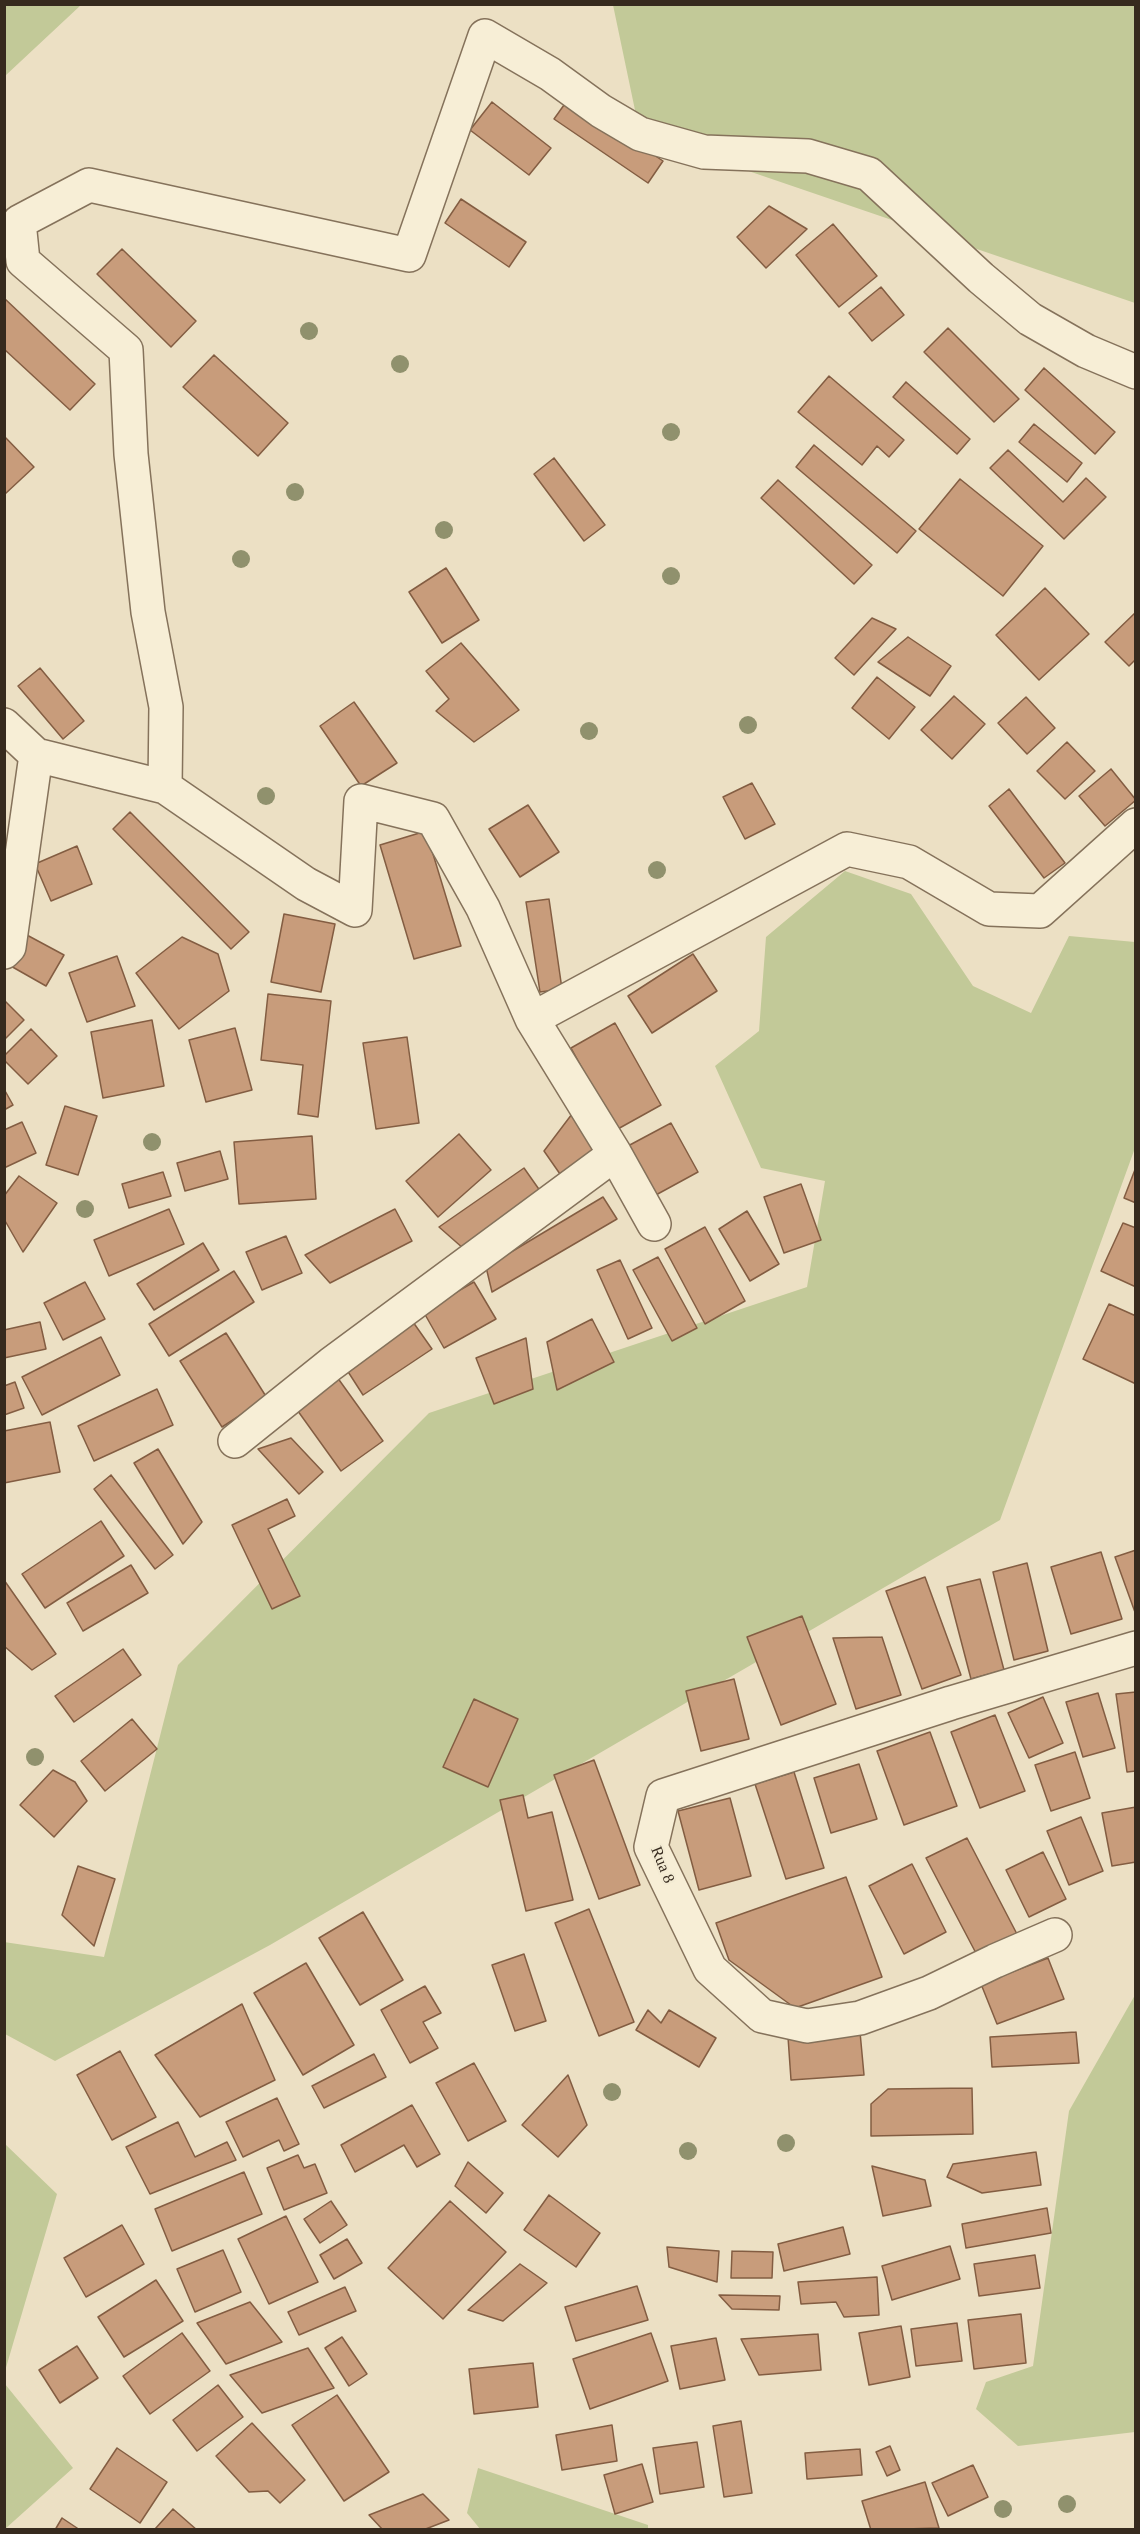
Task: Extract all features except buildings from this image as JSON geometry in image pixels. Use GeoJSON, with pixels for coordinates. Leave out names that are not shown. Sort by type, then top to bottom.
{"type":"FeatureCollection","features":[{"type":"Feature","properties":{"kind":"street"},"geometry":{"type":"LineString","coordinates":[[165,787],[166,707],[146,589],[131,454],[126,350],[23,261],[19,222],[89,185],[409,255],[485,36],[550,74],[601,111],[640,134],[704,152],[808,156],[870,174],[981,278],[1030,319],[1086,351],[1136,372]]}},
{"type":"Feature","properties":{"kind":"street"},"geometry":{"type":"LineString","coordinates":[[4,725],[36,755],[165,787],[306,884],[355,910],[362,801],[433,819],[483,908],[532,1019],[615,1154],[654,1224]]}},
{"type":"Feature","properties":{"kind":"street"},"geometry":{"type":"LineString","coordinates":[[4,952],[9,947],[36,755]]}},
{"type":"Feature","properties":{"kind":"street"},"geometry":{"type":"LineString","coordinates":[[532,1019],[847,849],[909,862],[989,909],[1040,911],[1136,825]]}},
{"type":"Feature","properties":{"kind":"street"},"geometry":{"type":"LineString","coordinates":[[235,1442],[331,1364],[615,1154]]}},
{"type":"Feature","properties":{"kind":"street","name":"Rua 8"},"geometry":{"type":"LineString","coordinates":[[1055,1935],[994,1961],[929,1993],[861,2018],[807,2026],[762,2016],[710,1969],[651,1847],[663,1796],[940,1707],[1136,1648]]}},
{"type":"Feature","properties":{"kind":"green space"},"geometry":{"type":"Polygon","coordinates":[[[5,4],[81,4],[81,5],[5,76],[5,4]]]}},
{"type":"Feature","properties":{"kind":"green space"},"geometry":{"type":"Polygon","coordinates":[[[613,5],[1135,5],[1135,303],[640,134],[613,5]]]}},
{"type":"Feature","properties":{"kind":"green space"},"geometry":{"type":"Polygon","coordinates":[[[845,871],[911,894],[973,986],[1031,1013],[1069,936],[1135,942],[1135,1148],[1000,1520],[270,1945],[55,2061],[5,2034],[4,1942],[104,1957],[178,1665],[429,1413],[807,1287],[825,1181],[761,1168],[715,1066],[759,1031],[766,937],[845,871]]]}},
{"type":"Feature","properties":{"kind":"green space"},"geometry":{"type":"Polygon","coordinates":[[[1135,1995],[1135,2432],[1018,2446],[976,2409],[986,2382],[1033,2366],[1069,2111],[1135,1995]]]}},
{"type":"Feature","properties":{"kind":"green space"},"geometry":{"type":"Polygon","coordinates":[[[5,2144],[57,2194],[5,2371],[5,2144]]]}},
{"type":"Feature","properties":{"kind":"green space"},"geometry":{"type":"Polygon","coordinates":[[[5,2384],[73,2468],[4,2529],[5,2384]]]}},
{"type":"Feature","properties":{"kind":"green space"},"geometry":{"type":"Polygon","coordinates":[[[478,2468],[648,2525],[648,2529],[480,2529],[467,2513],[478,2468]]]}}]}
